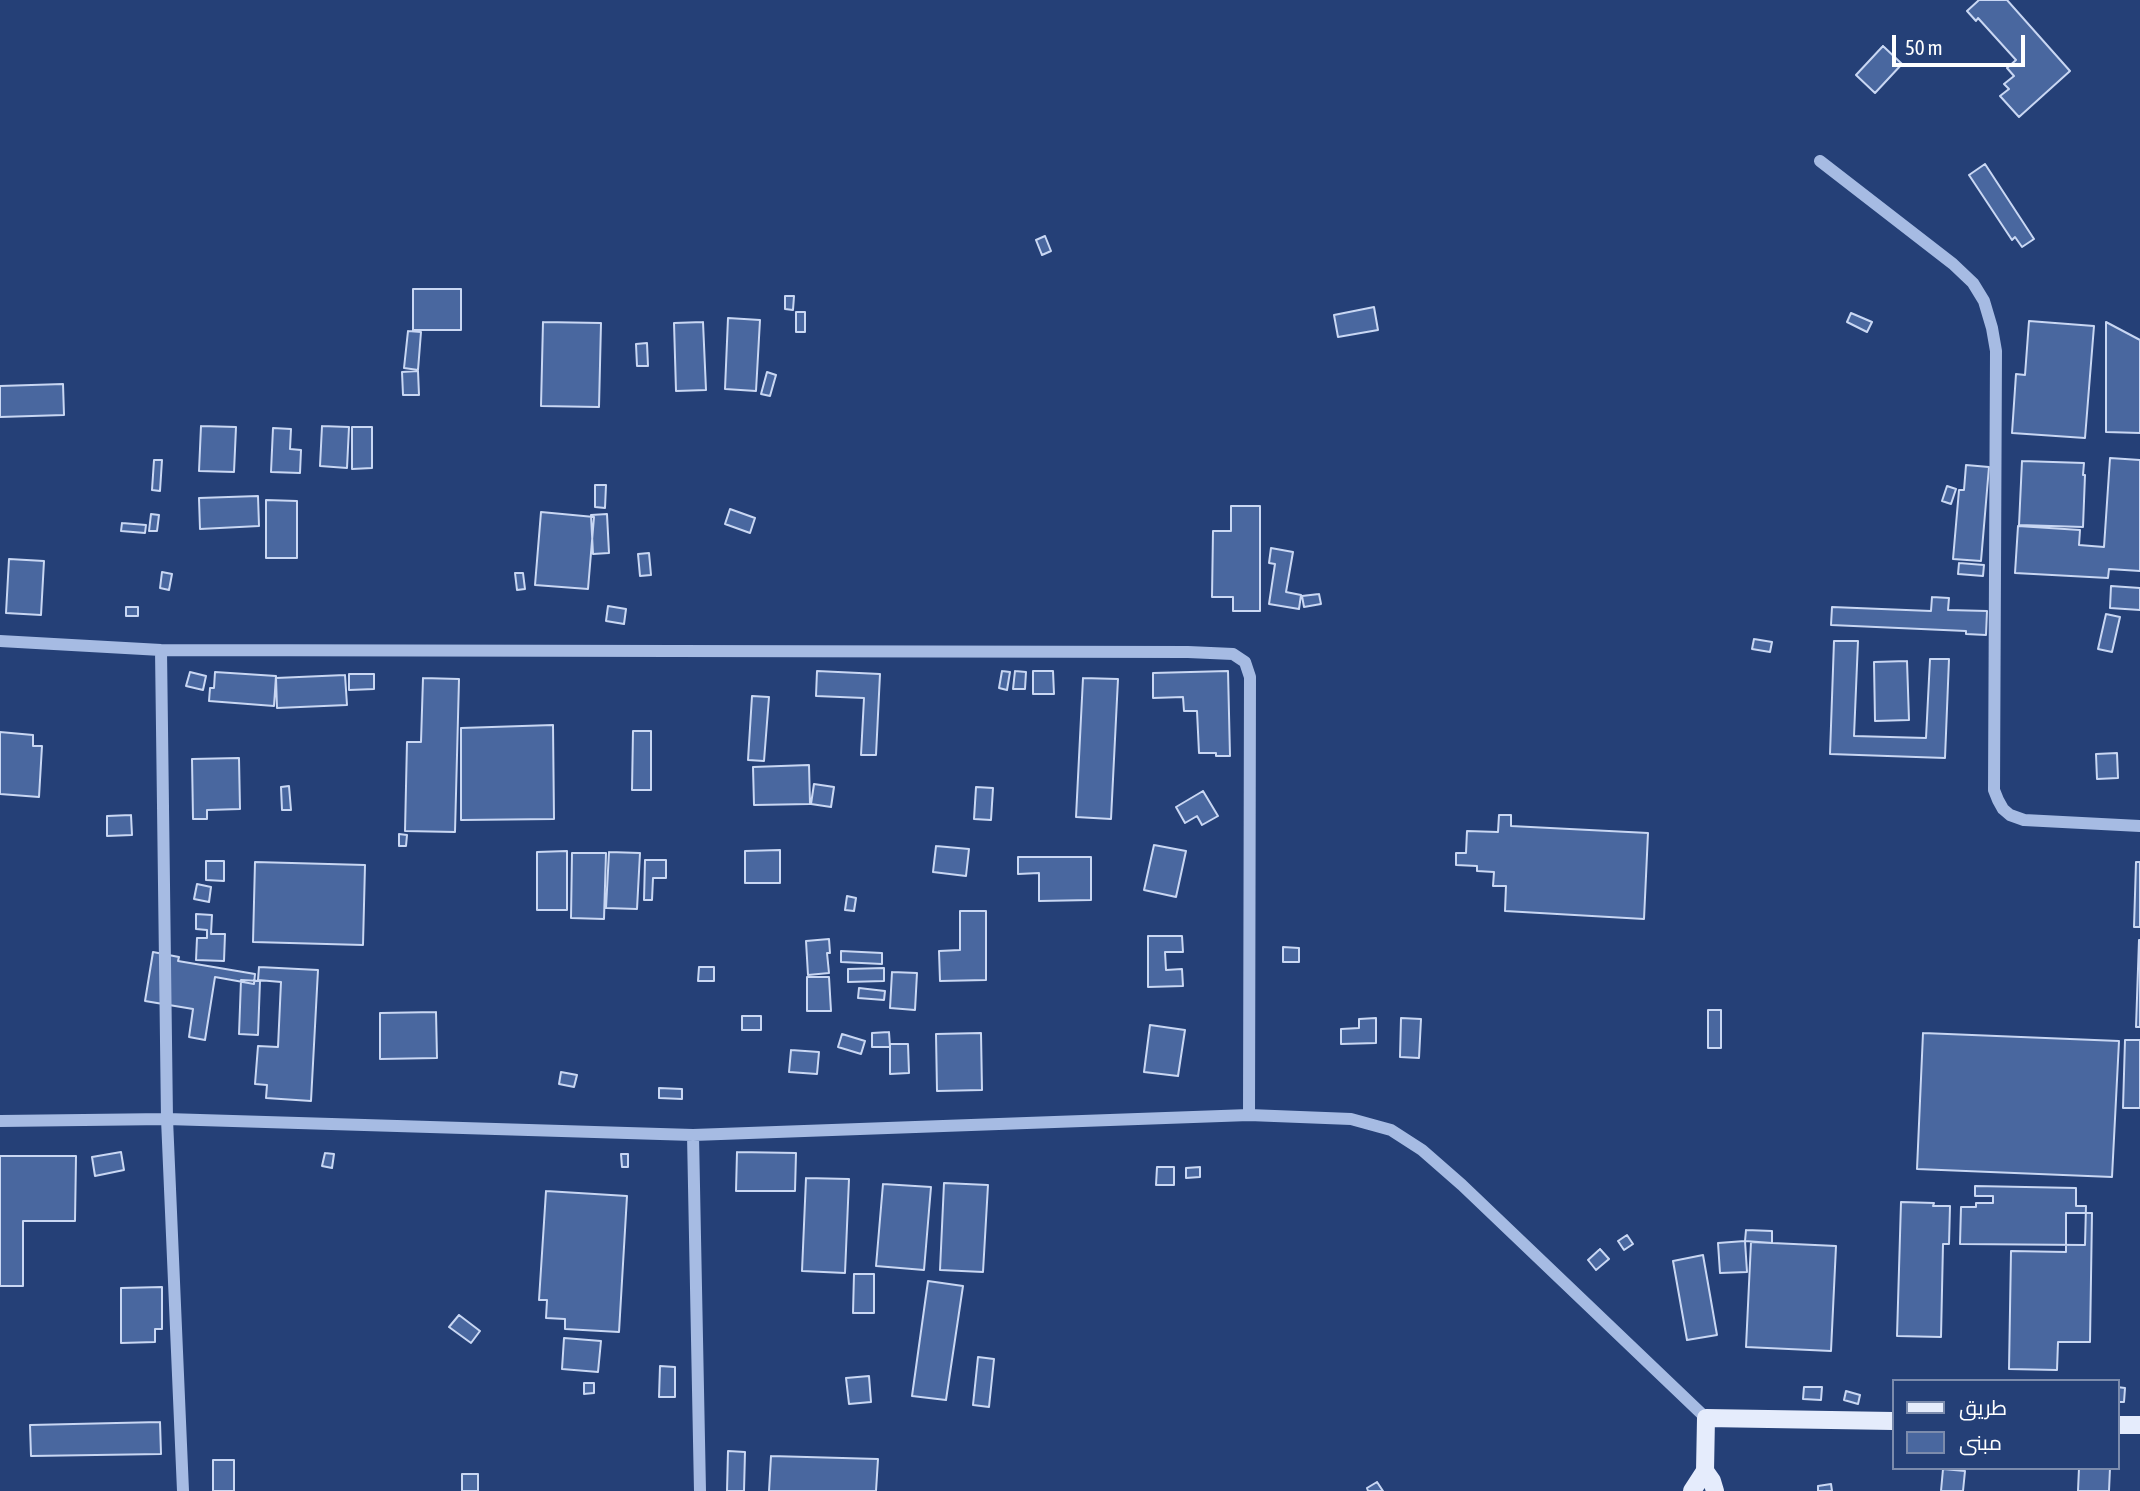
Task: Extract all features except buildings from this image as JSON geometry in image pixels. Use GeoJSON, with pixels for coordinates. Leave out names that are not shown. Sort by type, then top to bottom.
{"type":"FeatureCollection","features":[{"type":"Feature","properties":{"kind":"main road"},"geometry":{"type":"LineString","coordinates":[[1692,1491],[1705,1471],[1706,1418],[1892,1421]]}},
{"type":"Feature","properties":{"kind":"main road"},"geometry":{"type":"LineString","coordinates":[[2119,1425],[2140,1425]]}},
{"type":"Feature","properties":{"kind":"main road"},"geometry":{"type":"LineString","coordinates":[[1705,1471],[1712,1480],[1715,1491]]}},
{"type":"Feature","properties":{"kind":"lane"},"geometry":{"type":"LineString","coordinates":[[1820,161],[1953,264],[1973,283],[1984,302],[1992,328],[1996,351],[1994,790],[1998,800],[2010,815],[2024,820],[2140,826]]}},
{"type":"Feature","properties":{"kind":"lane"},"geometry":{"type":"LineString","coordinates":[[0,641],[160,650],[1233,654],[1245,662],[1251,677],[1249,1115]]}},
{"type":"Feature","properties":{"kind":"lane"},"geometry":{"type":"LineString","coordinates":[[160,650],[167,1119],[183,1491]]}},
{"type":"Feature","properties":{"kind":"lane"},"geometry":{"type":"LineString","coordinates":[[0,1121],[167,1119],[693,1135],[1249,1115],[1351,1119],[1391,1130],[1422,1150],[1706,1418]]}},
{"type":"Feature","properties":{"kind":"lane"},"geometry":{"type":"LineString","coordinates":[[693,1135],[700,1491]]}}]}
